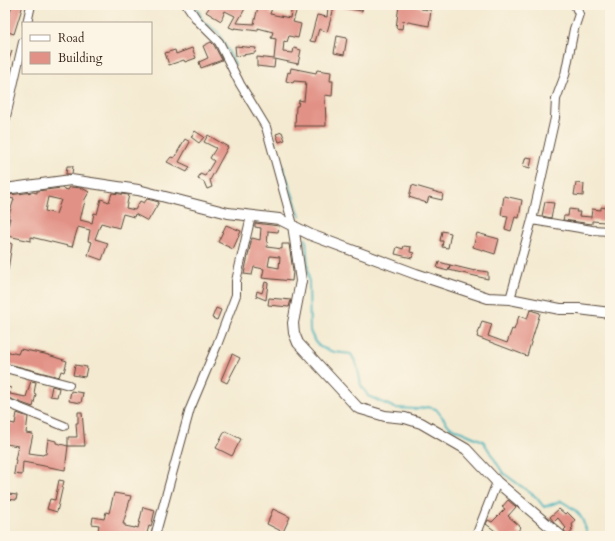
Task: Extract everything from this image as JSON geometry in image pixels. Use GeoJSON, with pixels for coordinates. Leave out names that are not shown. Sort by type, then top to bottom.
{"type":"FeatureCollection","features":[{"type":"Feature","properties":{"kind":"street"},"geometry":{"type":"LineString","coordinates":[[27,22],[32,5]]}},
{"type":"Feature","properties":{"kind":"street"},"geometry":{"type":"LineString","coordinates":[[187,5],[196,20],[219,42],[240,84],[266,127],[293,225],[301,281],[293,323],[294,333],[298,343],[358,408],[385,416],[405,418],[421,423],[466,450],[497,482],[561,536]]}},
{"type":"Feature","properties":{"kind":"street"},"geometry":{"type":"LineString","coordinates":[[510,299],[532,220],[555,118],[556,99],[565,75],[574,29],[579,14],[575,5]]}},
{"type":"Feature","properties":{"kind":"street"},"geometry":{"type":"LineString","coordinates":[[5,121],[22,46]]}},
{"type":"Feature","properties":{"kind":"street"},"geometry":{"type":"LineString","coordinates":[[5,189],[71,180],[138,190],[228,213],[279,219],[311,235],[416,274],[488,298],[510,299],[560,310],[579,309],[610,313]]}},
{"type":"Feature","properties":{"kind":"street"},"geometry":{"type":"LineString","coordinates":[[155,536],[190,409],[236,295],[236,281],[251,216]]}},
{"type":"Feature","properties":{"kind":"street"},"geometry":{"type":"LineString","coordinates":[[532,220],[592,230],[610,231]]}},
{"type":"Feature","properties":{"kind":"street"},"geometry":{"type":"LineString","coordinates":[[5,368],[69,385]]}},
{"type":"Feature","properties":{"kind":"street"},"geometry":{"type":"LineString","coordinates":[[5,402],[64,426]]}},
{"type":"Feature","properties":{"kind":"street"},"geometry":{"type":"LineString","coordinates":[[476,536],[497,482]]}},
{"type":"Feature","properties":{"kind":"building"},"geometry":{"type":"Polygon","coordinates":[[[12,5],[23,5],[14,34],[5,31],[5,26],[12,5]]]}},
{"type":"Feature","properties":{"kind":"building"},"geometry":{"type":"Polygon","coordinates":[[[211,5],[247,5],[237,23],[254,24],[258,7],[260,8],[261,5],[273,5],[270,14],[290,18],[292,5],[298,5],[293,22],[301,24],[298,38],[289,36],[287,42],[284,41],[283,52],[293,53],[294,48],[301,50],[298,64],[275,59],[274,68],[257,66],[257,57],[274,59],[276,39],[271,38],[273,32],[258,28],[258,31],[234,29],[229,27],[235,16],[225,11],[221,21],[206,12],[211,5]]]}},
{"type":"Feature","properties":{"kind":"building"},"geometry":{"type":"Polygon","coordinates":[[[343,5],[363,5],[362,11],[343,8],[343,5]]]}},
{"type":"Feature","properties":{"kind":"building"},"geometry":{"type":"Polygon","coordinates":[[[399,5],[411,5],[422,7],[421,9],[431,10],[429,26],[403,21],[402,29],[396,28],[399,5]]]}},
{"type":"Feature","properties":{"kind":"building"},"geometry":{"type":"Polygon","coordinates":[[[328,7],[334,8],[327,32],[319,29],[315,42],[310,41],[317,15],[327,17],[328,7]]]}},
{"type":"Feature","properties":{"kind":"building"},"geometry":{"type":"Polygon","coordinates":[[[337,36],[347,38],[344,55],[334,53],[337,36]]]}},
{"type":"Feature","properties":{"kind":"building"},"geometry":{"type":"Polygon","coordinates":[[[211,42],[222,60],[201,68],[199,62],[208,58],[203,46],[211,42]]]}},
{"type":"Feature","properties":{"kind":"building"},"geometry":{"type":"Polygon","coordinates":[[[235,46],[256,48],[255,53],[236,56],[235,46]]]}},
{"type":"Feature","properties":{"kind":"building"},"geometry":{"type":"Polygon","coordinates":[[[192,48],[196,58],[169,65],[165,53],[175,50],[176,54],[192,48]]]}},
{"type":"Feature","properties":{"kind":"building"},"geometry":{"type":"Polygon","coordinates":[[[5,49],[12,51],[6,68],[5,68],[5,49]]]}},
{"type":"Feature","properties":{"kind":"building"},"geometry":{"type":"Polygon","coordinates":[[[291,68],[316,73],[317,70],[331,72],[330,81],[333,81],[332,96],[325,95],[326,126],[295,126],[296,106],[298,106],[299,100],[304,101],[306,82],[294,81],[293,83],[286,81],[288,72],[290,73],[291,68]]]}},
{"type":"Feature","properties":{"kind":"building"},"geometry":{"type":"Polygon","coordinates":[[[195,131],[204,137],[199,143],[191,137],[195,131]]]}},
{"type":"Feature","properties":{"kind":"building"},"geometry":{"type":"Polygon","coordinates":[[[282,132],[285,140],[279,142],[276,134],[282,132]]]}},
{"type":"Feature","properties":{"kind":"building"},"geometry":{"type":"Polygon","coordinates":[[[208,135],[228,147],[210,180],[212,187],[207,189],[204,182],[198,179],[200,174],[205,176],[214,161],[210,158],[216,148],[204,142],[208,135]]]}},
{"type":"Feature","properties":{"kind":"building"},"geometry":{"type":"Polygon","coordinates":[[[185,139],[190,142],[179,162],[190,167],[187,172],[167,162],[171,157],[174,158],[185,139]]]}},
{"type":"Feature","properties":{"kind":"building"},"geometry":{"type":"Polygon","coordinates":[[[526,157],[532,158],[530,168],[523,166],[526,157]]]}},
{"type":"Feature","properties":{"kind":"building"},"geometry":{"type":"Polygon","coordinates":[[[67,166],[73,166],[72,174],[66,174],[67,166]]]}},
{"type":"Feature","properties":{"kind":"building"},"geometry":{"type":"Polygon","coordinates":[[[576,183],[584,184],[583,196],[574,195],[576,183]]]}},
{"type":"Feature","properties":{"kind":"building"},"geometry":{"type":"Polygon","coordinates":[[[412,185],[443,194],[442,200],[429,197],[427,203],[409,197],[412,185]]]}},
{"type":"Feature","properties":{"kind":"building"},"geometry":{"type":"Polygon","coordinates":[[[70,187],[82,188],[89,192],[84,201],[80,220],[92,223],[94,213],[97,214],[101,199],[109,202],[112,193],[129,195],[126,208],[135,210],[140,201],[144,203],[147,199],[159,202],[148,221],[135,214],[134,217],[123,214],[119,228],[101,223],[95,239],[108,243],[102,260],[88,255],[92,242],[88,241],[90,230],[78,227],[72,247],[31,237],[31,241],[8,236],[9,235],[6,234],[10,218],[8,218],[14,199],[9,198],[9,195],[33,192],[37,193],[37,191],[61,188],[68,190],[70,187]],[[48,197],[45,211],[56,214],[61,200],[48,197]]]}},
{"type":"Feature","properties":{"kind":"building"},"geometry":{"type":"Polygon","coordinates":[[[504,196],[522,200],[519,218],[515,217],[511,231],[505,229],[508,216],[501,215],[504,196]]]}},
{"type":"Feature","properties":{"kind":"building"},"geometry":{"type":"Polygon","coordinates":[[[545,202],[554,203],[551,218],[542,216],[545,202]]]}},
{"type":"Feature","properties":{"kind":"building"},"geometry":{"type":"Polygon","coordinates":[[[601,207],[606,208],[605,222],[592,221],[592,224],[563,220],[564,216],[568,216],[569,209],[580,212],[579,216],[591,217],[592,209],[601,210],[601,207]]]}},
{"type":"Feature","properties":{"kind":"building"},"geometry":{"type":"Polygon","coordinates":[[[255,223],[279,226],[278,232],[268,231],[267,247],[282,249],[282,244],[289,244],[293,271],[292,281],[262,278],[264,269],[254,267],[252,275],[244,274],[252,238],[260,240],[261,228],[255,227],[255,223]],[[270,256],[268,266],[279,268],[280,257],[270,256]]]}},
{"type":"Feature","properties":{"kind":"building"},"geometry":{"type":"Polygon","coordinates":[[[226,225],[241,231],[233,249],[218,242],[226,225]]]}},
{"type":"Feature","properties":{"kind":"building"},"geometry":{"type":"Polygon","coordinates":[[[442,231],[451,233],[448,248],[442,247],[443,241],[440,241],[442,231]]]}},
{"type":"Feature","properties":{"kind":"building"},"geometry":{"type":"Polygon","coordinates":[[[477,233],[499,239],[495,254],[473,247],[477,233]]]}},
{"type":"Feature","properties":{"kind":"building"},"geometry":{"type":"Polygon","coordinates":[[[6,241],[12,244],[8,270],[5,269],[6,241]]]}},
{"type":"Feature","properties":{"kind":"building"},"geometry":{"type":"Polygon","coordinates":[[[404,246],[411,247],[410,252],[414,253],[412,258],[395,254],[397,247],[403,249],[404,246]]]}},
{"type":"Feature","properties":{"kind":"building"},"geometry":{"type":"Polygon","coordinates":[[[439,262],[450,265],[448,271],[437,268],[439,262]]]}},
{"type":"Feature","properties":{"kind":"building"},"geometry":{"type":"Polygon","coordinates":[[[450,265],[475,271],[488,272],[488,279],[449,270],[450,265]]]}},
{"type":"Feature","properties":{"kind":"building"},"geometry":{"type":"Polygon","coordinates":[[[265,282],[268,283],[266,300],[256,296],[257,291],[262,293],[265,282]]]}},
{"type":"Feature","properties":{"kind":"building"},"geometry":{"type":"Polygon","coordinates":[[[269,298],[291,300],[289,307],[268,305],[269,298]]]}},
{"type":"Feature","properties":{"kind":"building"},"geometry":{"type":"Polygon","coordinates":[[[216,308],[221,310],[217,320],[212,318],[216,308]]]}},
{"type":"Feature","properties":{"kind":"building"},"geometry":{"type":"Polygon","coordinates":[[[530,310],[540,313],[527,356],[477,337],[482,321],[492,324],[488,336],[507,343],[519,316],[527,319],[530,310]]]}},
{"type":"Feature","properties":{"kind":"building"},"geometry":{"type":"Polygon","coordinates":[[[20,349],[45,354],[67,361],[64,372],[61,371],[59,377],[5,363],[5,351],[18,354],[20,349]]]}},
{"type":"Feature","properties":{"kind":"building"},"geometry":{"type":"Polygon","coordinates":[[[232,354],[240,358],[227,383],[221,380],[232,354]]]}},
{"type":"Feature","properties":{"kind":"building"},"geometry":{"type":"Polygon","coordinates":[[[75,365],[87,367],[85,377],[73,375],[75,365]]]}},
{"type":"Feature","properties":{"kind":"building"},"geometry":{"type":"Polygon","coordinates":[[[31,381],[36,382],[34,393],[36,394],[33,407],[5,397],[5,386],[11,388],[10,394],[26,397],[31,381]]]}},
{"type":"Feature","properties":{"kind":"building"},"geometry":{"type":"Polygon","coordinates":[[[52,386],[59,388],[57,397],[50,396],[52,386]]]}},
{"type":"Feature","properties":{"kind":"building"},"geometry":{"type":"Polygon","coordinates":[[[71,391],[83,393],[81,403],[69,401],[71,391]]]}},
{"type":"Feature","properties":{"kind":"building"},"geometry":{"type":"Polygon","coordinates":[[[78,412],[82,412],[85,446],[68,446],[68,437],[77,437],[76,423],[78,423],[78,412]]]}},
{"type":"Feature","properties":{"kind":"building"},"geometry":{"type":"Polygon","coordinates":[[[17,413],[28,417],[26,433],[33,434],[29,453],[46,454],[48,439],[68,446],[65,470],[23,462],[22,475],[14,474],[18,446],[6,444],[5,422],[15,424],[17,413]]]}},
{"type":"Feature","properties":{"kind":"building"},"geometry":{"type":"Polygon","coordinates":[[[225,431],[241,439],[232,456],[216,448],[225,431]]]}},
{"type":"Feature","properties":{"kind":"building"},"geometry":{"type":"Polygon","coordinates":[[[59,480],[64,481],[57,512],[47,509],[50,499],[55,500],[59,480]]]}},
{"type":"Feature","properties":{"kind":"building"},"geometry":{"type":"Polygon","coordinates":[[[114,493],[131,496],[123,524],[125,524],[125,526],[138,528],[143,507],[155,510],[151,527],[149,526],[146,536],[97,536],[99,525],[92,524],[93,517],[104,519],[106,512],[109,513],[114,493]]]}},
{"type":"Feature","properties":{"kind":"building"},"geometry":{"type":"Polygon","coordinates":[[[8,494],[17,495],[16,500],[7,499],[8,494]]]}},
{"type":"Feature","properties":{"kind":"building"},"geometry":{"type":"Polygon","coordinates":[[[508,500],[516,507],[508,516],[521,527],[517,532],[522,536],[502,536],[486,524],[488,520],[492,522],[505,509],[502,507],[508,500]]]}},
{"type":"Feature","properties":{"kind":"building"},"geometry":{"type":"Polygon","coordinates":[[[273,509],[290,517],[283,532],[267,524],[273,509]]]}},
{"type":"Feature","properties":{"kind":"building"},"geometry":{"type":"Polygon","coordinates":[[[559,509],[565,514],[567,512],[575,520],[571,529],[573,530],[568,536],[564,530],[566,528],[558,518],[554,522],[550,517],[559,509]]]}},
{"type":"Feature","properties":{"kind":"waterway"},"geometry":{"type":"LineString","coordinates":[[196,5],[203,22],[218,32],[235,64]]}},
{"type":"Feature","properties":{"kind":"waterway"},"geometry":{"type":"LineString","coordinates":[[274,141],[300,216]]}},
{"type":"Feature","properties":{"kind":"waterway"},"geometry":{"type":"LineString","coordinates":[[306,239],[310,331],[315,342],[320,347],[334,352],[351,354],[357,365],[361,385],[368,396],[395,408],[418,409],[427,407],[436,409],[450,427],[483,441],[503,473],[536,497],[544,507],[561,501],[576,511],[584,523],[588,536]]}}]}
